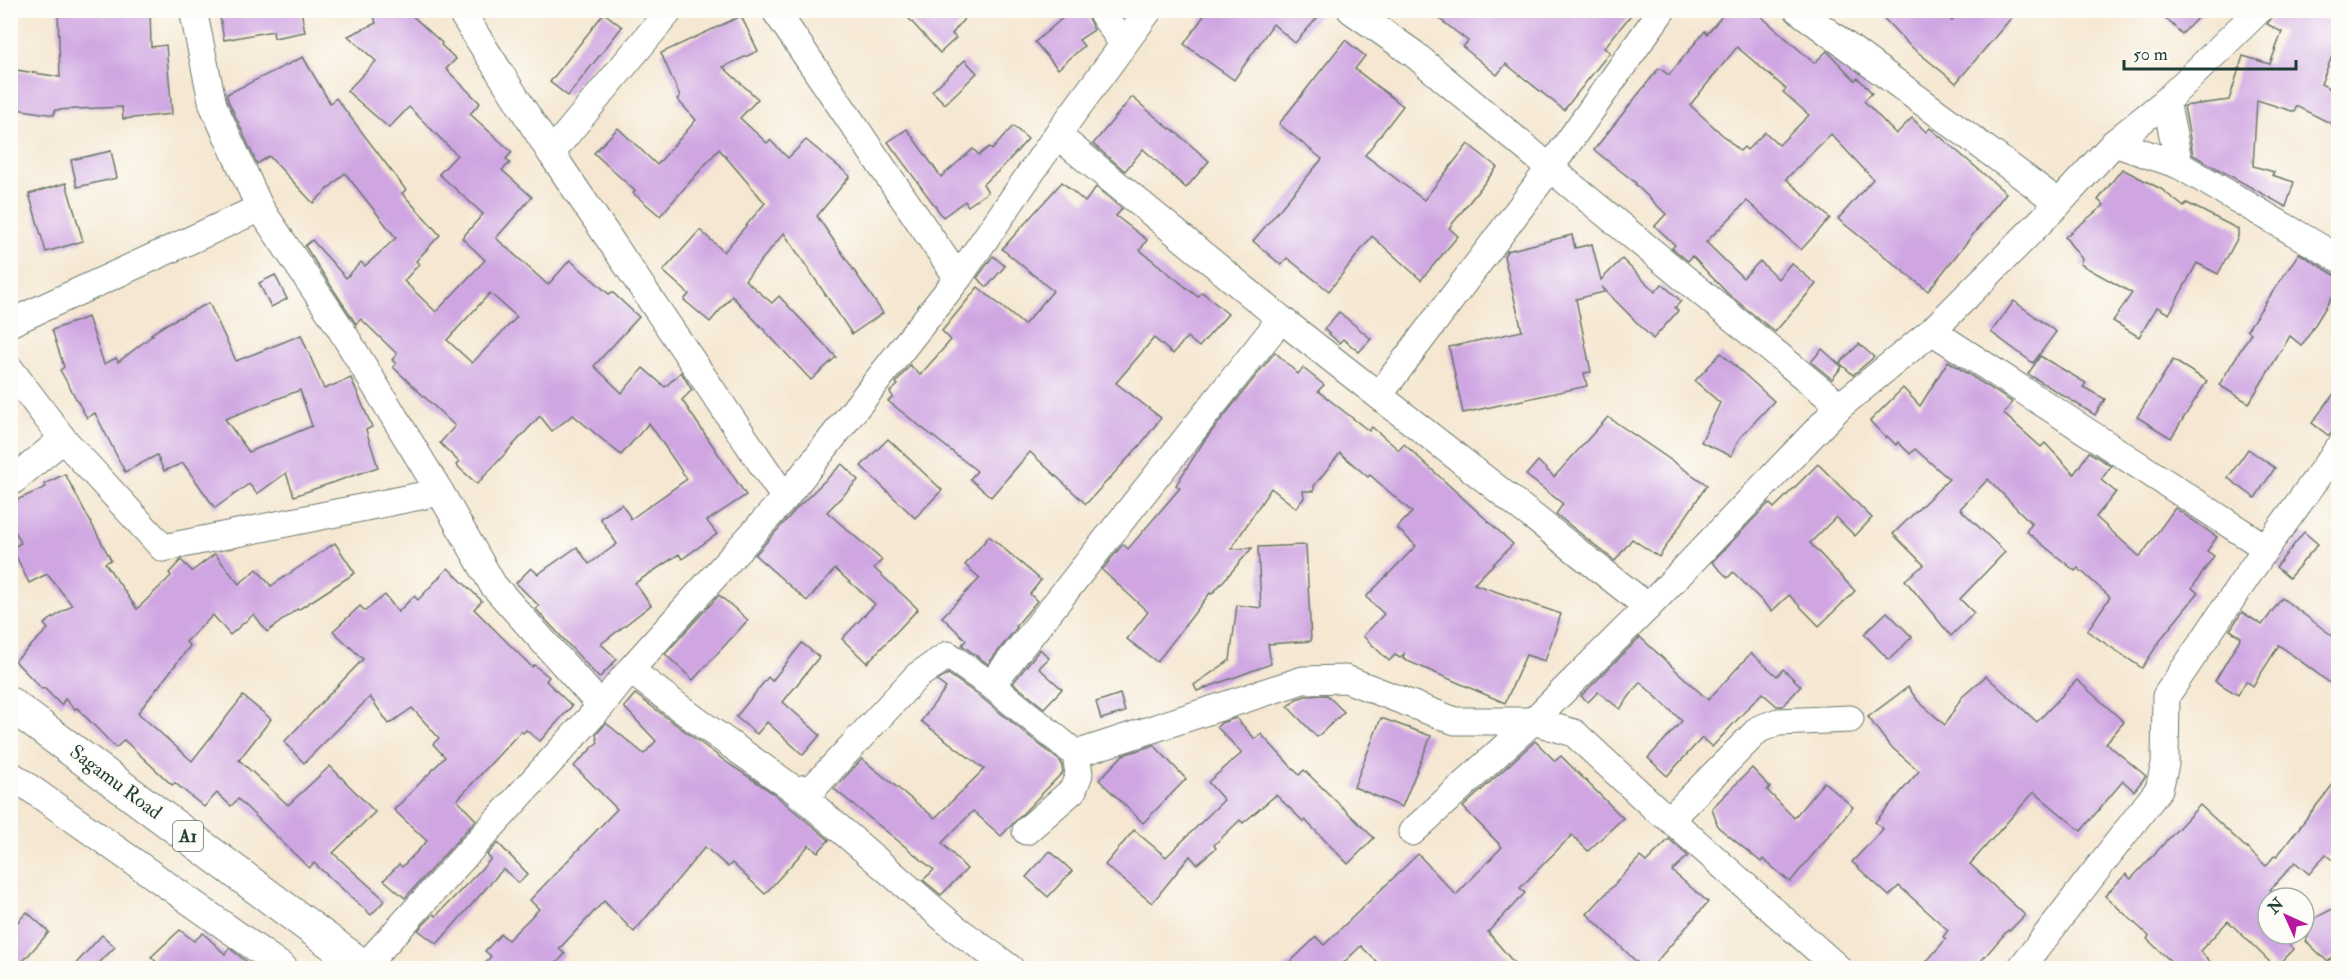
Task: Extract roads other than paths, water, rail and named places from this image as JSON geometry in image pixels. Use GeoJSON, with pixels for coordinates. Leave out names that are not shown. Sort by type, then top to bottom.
{"type":"FeatureCollection","features":[{"type":"Feature","properties":{"kind":"highway","name":"Sagamu Road"},"geometry":{"type":"LineString","coordinates":[[10,704],[364,968]]}},
{"type":"Feature","properties":{"kind":"street"},"geometry":{"type":"LineString","coordinates":[[193,10],[213,105],[260,208],[336,323],[440,492],[493,585],[601,706]]}},
{"type":"Feature","properties":{"kind":"street"},"geometry":{"type":"LineString","coordinates":[[460,10],[552,153],[785,498]]}},
{"type":"Feature","properties":{"kind":"street"},"geometry":{"type":"LineString","coordinates":[[552,153],[670,10]]}},
{"type":"Feature","properties":{"kind":"street"},"geometry":{"type":"LineString","coordinates":[[775,10],[958,278]]}},
{"type":"Feature","properties":{"kind":"street"},"geometry":{"type":"LineString","coordinates":[[1100,10],[1123,44]]}},
{"type":"Feature","properties":{"kind":"street"},"geometry":{"type":"LineString","coordinates":[[364,968],[785,498],[958,278],[1057,135],[1149,10]]}},
{"type":"Feature","properties":{"kind":"street"},"geometry":{"type":"LineString","coordinates":[[1351,10],[1414,54],[1840,406]]}},
{"type":"Feature","properties":{"kind":"street"},"geometry":{"type":"LineString","coordinates":[[1379,395],[1550,168],[1662,10]]}},
{"type":"Feature","properties":{"kind":"street"},"geometry":{"type":"LineString","coordinates":[[1798,10],[2059,203]]}},
{"type":"Feature","properties":{"kind":"street"},"geometry":{"type":"LineString","coordinates":[[1412,831],[1533,721],[1648,607],[1840,406],[1932,331],[2059,203],[2114,143],[2166,101],[2259,10]]}},
{"type":"Feature","properties":{"kind":"street"},"geometry":{"type":"LineString","coordinates":[[2166,101],[2179,165]]}},
{"type":"Feature","properties":{"kind":"street"},"geometry":{"type":"LineString","coordinates":[[1057,135],[1281,319],[1648,607]]}},
{"type":"Feature","properties":{"kind":"street"},"geometry":{"type":"LineString","coordinates":[[2114,143],[2179,165],[2338,258]]}},
{"type":"Feature","properties":{"kind":"street"},"geometry":{"type":"LineString","coordinates":[[10,323],[260,208]]}},
{"type":"Feature","properties":{"kind":"street"},"geometry":{"type":"LineString","coordinates":[[991,685],[1281,319]]}},
{"type":"Feature","properties":{"kind":"street"},"geometry":{"type":"LineString","coordinates":[[1932,331],[2266,548]]}},
{"type":"Feature","properties":{"kind":"street"},"geometry":{"type":"LineString","coordinates":[[10,369],[63,439],[164,548],[440,492]]}},
{"type":"Feature","properties":{"kind":"street"},"geometry":{"type":"LineString","coordinates":[[10,483],[63,439]]}},
{"type":"Feature","properties":{"kind":"street"},"geometry":{"type":"LineString","coordinates":[[2021,969],[2159,789],[2165,764],[2166,696],[2266,548],[2338,449]]}},
{"type":"Feature","properties":{"kind":"street"},"geometry":{"type":"LineString","coordinates":[[795,790],[814,787],[917,676],[948,655],[991,685],[1076,754],[1079,774],[1073,790],[1026,831]]}},
{"type":"Feature","properties":{"kind":"street"},"geometry":{"type":"LineString","coordinates":[[630,670],[795,790],[956,928],[1010,969]]}},
{"type":"Feature","properties":{"kind":"street"},"geometry":{"type":"LineString","coordinates":[[1076,754],[1303,680],[1346,679],[1455,721],[1533,721],[1574,733],[1656,810],[1670,819],[1838,969]]}},
{"type":"Feature","properties":{"kind":"street"},"geometry":{"type":"LineString","coordinates":[[1670,819],[1759,729],[1778,722],[1850,719]]}},
{"type":"Feature","properties":{"kind":"street"},"geometry":{"type":"LineString","coordinates":[[10,774],[284,969]]}}]}
